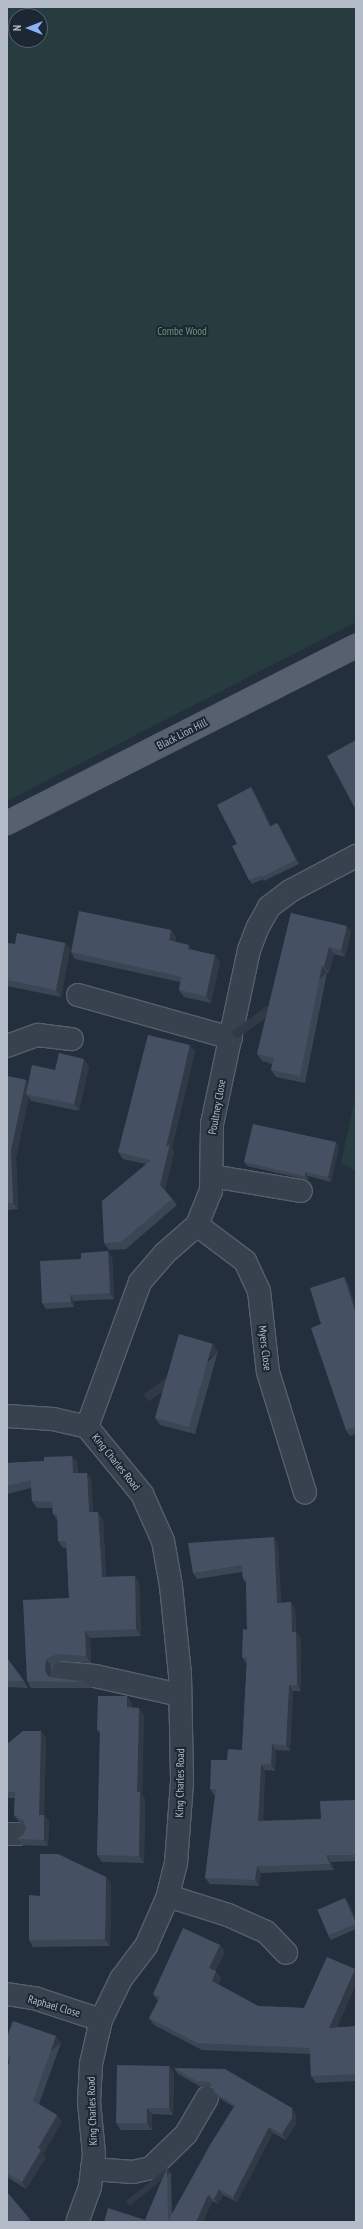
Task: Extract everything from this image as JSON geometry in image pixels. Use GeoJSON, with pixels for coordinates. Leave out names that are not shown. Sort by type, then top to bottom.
{"type":"FeatureCollection","features":[{"type":"Feature","properties":{"kind":"main road","name":"Black Lion Hill"},"geometry":{"type":"LineString","coordinates":[[7,823],[356,646]]}},
{"type":"Feature","properties":{"kind":"street","name":"Poultney Close"},"geometry":{"type":"LineString","coordinates":[[87,1427],[140,1282],[164,1254],[197,1225],[211,1191],[212,1124],[249,950],[269,907],[290,891],[356,856]]}},
{"type":"Feature","properties":{"kind":"street"},"geometry":{"type":"LineString","coordinates":[[78,995],[231,1038]]}},
{"type":"Feature","properties":{"kind":"street"},"geometry":{"type":"LineString","coordinates":[[7,1046],[38,1035],[72,1039]]}},
{"type":"Feature","properties":{"kind":"street"},"geometry":{"type":"LineString","coordinates":[[212,1176],[301,1191]]}},
{"type":"Feature","properties":{"kind":"street","name":"Myers Close"},"geometry":{"type":"LineString","coordinates":[[197,1225],[245,1261],[259,1291],[268,1372],[305,1492]]}},
{"type":"Feature","properties":{"kind":"street","name":"King Charles Road"},"geometry":{"type":"LineString","coordinates":[[7,1416],[53,1419],[87,1427],[142,1494],[163,1541],[171,1586],[180,1695],[182,1782],[176,1863],[168,1896],[146,1946],[121,1979],[101,2020],[91,2064],[92,2169],[90,2187],[77,2222]]}},
{"type":"Feature","properties":{"kind":"street"},"geometry":{"type":"LineString","coordinates":[[60,1673],[95,1676],[180,1695]]}},
{"type":"Feature","properties":{"kind":"street"},"geometry":{"type":"LineString","coordinates":[[168,1896],[228,1915],[266,1932],[286,1953]]}},
{"type":"Feature","properties":{"kind":"street","name":"Raphael Close"},"geometry":{"type":"LineString","coordinates":[[7,1994],[37,1999],[101,2020]]}},
{"type":"Feature","properties":{"kind":"street"},"geometry":{"type":"LineString","coordinates":[[92,2169],[133,2172],[150,2168],[186,2134],[207,2098]]}},
{"type":"Feature","properties":{"kind":"green space","name":"Combe Wood"},"geometry":{"type":"Polygon","coordinates":[[[7,7],[356,7],[356,622],[7,801],[7,7]]]}},
{"type":"Feature","properties":{"kind":"green space"},"geometry":{"type":"Polygon","coordinates":[[[356,1093],[356,1171],[341,1163],[356,1093]]]}},
{"type":"Feature","properties":{"kind":"building"},"geometry":{"type":"Polygon","coordinates":[[[356,740],[356,810],[327,756],[356,740]]]}},
{"type":"Feature","properties":{"kind":"building"},"geometry":{"type":"Polygon","coordinates":[[[251,787],[270,827],[277,823],[296,860],[262,877],[261,875],[249,880],[232,846],[237,844],[217,805],[251,787]]]}},
{"type":"Feature","properties":{"kind":"building"},"geometry":{"type":"Polygon","coordinates":[[[79,911],[171,930],[169,940],[189,945],[188,949],[215,955],[206,996],[179,990],[182,977],[71,952],[79,911]]]}},
{"type":"Feature","properties":{"kind":"building"},"geometry":{"type":"Polygon","coordinates":[[[291,913],[347,926],[341,950],[329,947],[324,966],[322,966],[300,1076],[271,1070],[274,1058],[257,1054],[291,913]]]}},
{"type":"Feature","properties":{"kind":"building"},"geometry":{"type":"Polygon","coordinates":[[[17,933],[65,943],[56,990],[7,980],[7,943],[15,944],[17,933]]]}},
{"type":"Feature","properties":{"kind":"building"},"geometry":{"type":"Polygon","coordinates":[[[148,1035],[190,1045],[166,1147],[170,1144],[160,1185],[172,1199],[121,1242],[104,1243],[102,1201],[151,1160],[118,1152],[148,1035]]]}},
{"type":"Feature","properties":{"kind":"building"},"geometry":{"type":"Polygon","coordinates":[[[59,1053],[84,1059],[74,1104],[26,1094],[32,1065],[55,1070],[59,1053]]]}},
{"type":"Feature","properties":{"kind":"building"},"geometry":{"type":"Polygon","coordinates":[[[7,1076],[26,1080],[11,1150],[13,1203],[7,1203],[7,1076]]]}},
{"type":"Feature","properties":{"kind":"building"},"geometry":{"type":"Polygon","coordinates":[[[253,1124],[336,1142],[328,1177],[305,1172],[305,1176],[244,1162],[253,1124]]]}},
{"type":"Feature","properties":{"kind":"building"},"geometry":{"type":"Polygon","coordinates":[[[108,1251],[110,1293],[70,1295],[71,1302],[42,1303],[40,1261],[81,1259],[81,1253],[108,1251]]]}},
{"type":"Feature","properties":{"kind":"building"},"geometry":{"type":"Polygon","coordinates":[[[344,1277],[356,1314],[356,1427],[346,1430],[311,1328],[321,1324],[310,1288],[344,1277]]]}},
{"type":"Feature","properties":{"kind":"building"},"geometry":{"type":"Polygon","coordinates":[[[179,1334],[213,1344],[189,1427],[155,1418],[179,1334]]]}},
{"type":"Feature","properties":{"kind":"building"},"geometry":{"type":"Polygon","coordinates":[[[72,1456],[73,1473],[87,1473],[89,1512],[98,1512],[102,1577],[135,1576],[136,1629],[85,1631],[86,1656],[57,1654],[46,1659],[45,1671],[49,1677],[87,1682],[27,1681],[23,1600],[69,1598],[66,1541],[58,1541],[57,1514],[53,1514],[52,1502],[32,1501],[31,1480],[7,1486],[7,1463],[44,1461],[44,1457],[72,1456]]]}},
{"type":"Feature","properties":{"kind":"building"},"geometry":{"type":"Polygon","coordinates":[[[274,1537],[277,1603],[291,1602],[292,1632],[296,1632],[297,1685],[289,1685],[286,1745],[272,1744],[271,1764],[261,1764],[258,1821],[321,1819],[320,1801],[356,1800],[356,1855],[326,1855],[330,1864],[257,1866],[255,1880],[205,1878],[216,1789],[210,1789],[211,1760],[227,1760],[228,1749],[242,1750],[247,1657],[242,1657],[243,1629],[247,1630],[246,1578],[243,1579],[242,1565],[193,1573],[188,1543],[274,1537]]]}},
{"type":"Feature","properties":{"kind":"building"},"geometry":{"type":"Polygon","coordinates":[[[7,1658],[24,1681],[7,1681],[7,1658]]]}},
{"type":"Feature","properties":{"kind":"building"},"geometry":{"type":"Polygon","coordinates":[[[98,1696],[127,1696],[127,1707],[139,1708],[137,1792],[140,1792],[139,1856],[97,1855],[100,1730],[97,1730],[98,1696]]]}},
{"type":"Feature","properties":{"kind":"building"},"geometry":{"type":"Polygon","coordinates":[[[23,1731],[41,1731],[39,1815],[44,1815],[44,1840],[17,1839],[24,1834],[26,1827],[24,1821],[14,1815],[15,1792],[7,1792],[7,1744],[23,1731]]]}},
{"type":"Feature","properties":{"kind":"building"},"geometry":{"type":"Polygon","coordinates":[[[40,1854],[58,1854],[106,1877],[105,1939],[29,1940],[29,1895],[40,1896],[40,1854]]]}},
{"type":"Feature","properties":{"kind":"building"},"geometry":{"type":"Polygon","coordinates":[[[345,1898],[356,1924],[328,1935],[317,1910],[345,1898]]]}},
{"type":"Feature","properties":{"kind":"building"},"geometry":{"type":"Polygon","coordinates":[[[183,1928],[220,1945],[209,1968],[216,1971],[212,1981],[258,2006],[304,2008],[327,1957],[355,1969],[329,2028],[356,2026],[356,2074],[311,2076],[310,2048],[197,2043],[149,2018],[160,1997],[153,1994],[183,1928]]]}},
{"type":"Feature","properties":{"kind":"building"},"geometry":{"type":"Polygon","coordinates":[[[13,2021],[56,2036],[33,2101],[57,2115],[38,2148],[41,2150],[22,2182],[7,2173],[7,2069],[11,2058],[7,2056],[7,2037],[13,2021]]]}},
{"type":"Feature","properties":{"kind":"building"},"geometry":{"type":"Polygon","coordinates":[[[117,2065],[169,2066],[169,2108],[147,2108],[147,2123],[116,2123],[117,2065]]]}},
{"type":"Feature","properties":{"kind":"building"},"geometry":{"type":"Polygon","coordinates":[[[174,2068],[225,2069],[292,2108],[292,2118],[282,2134],[269,2127],[233,2197],[219,2189],[214,2199],[208,2195],[196,2222],[104,2222],[108,2208],[145,2220],[167,2168],[168,2221],[210,2145],[235,2105],[215,2093],[210,2082],[197,2081],[174,2068]]]}},
{"type":"Feature","properties":{"kind":"building"},"geometry":{"type":"Polygon","coordinates":[[[7,2192],[29,2218],[24,2222],[7,2222],[7,2192]]]}}]}
